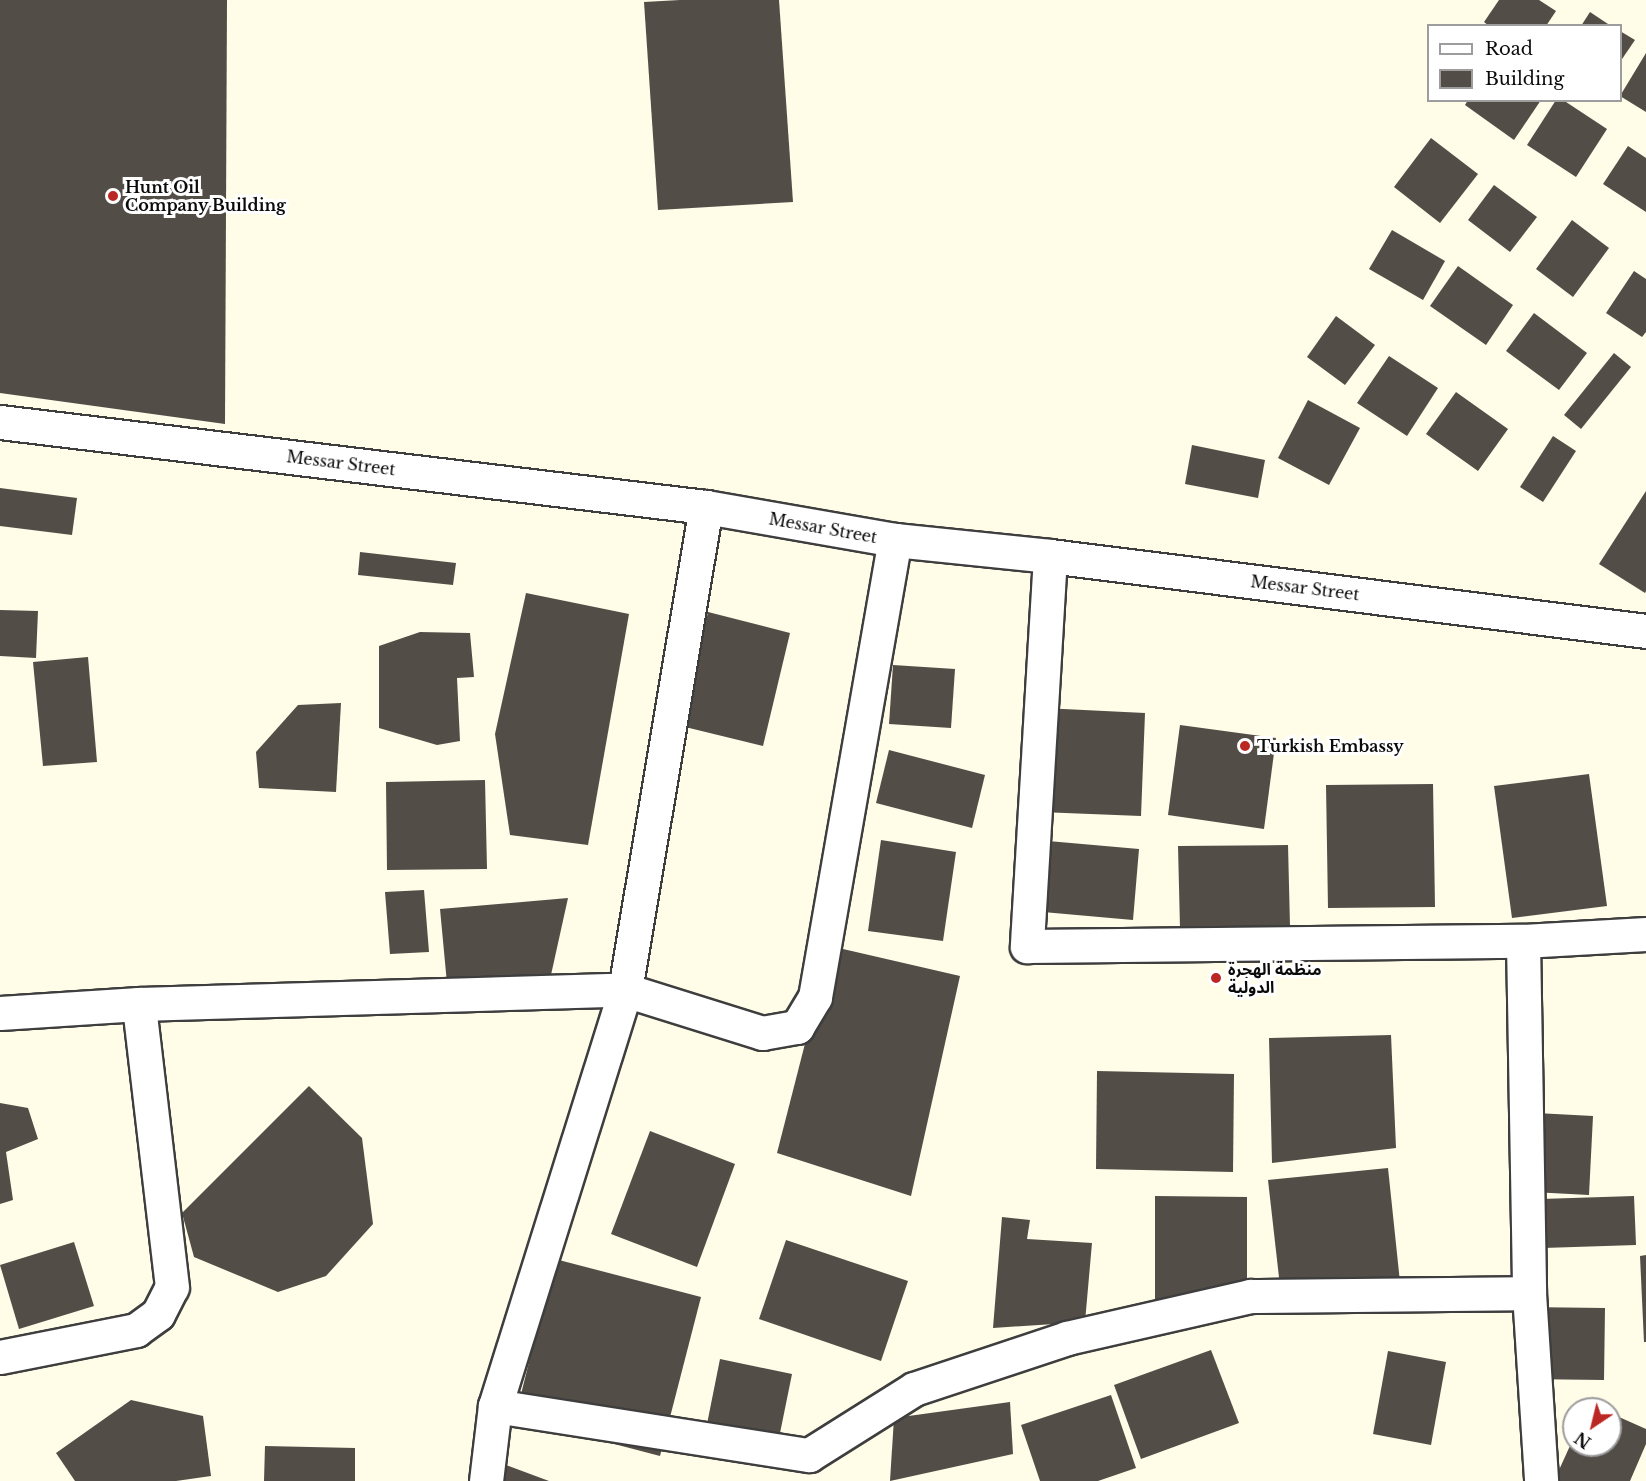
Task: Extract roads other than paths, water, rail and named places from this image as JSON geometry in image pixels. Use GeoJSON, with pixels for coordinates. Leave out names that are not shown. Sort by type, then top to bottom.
{"type":"FeatureCollection","features":[{"type":"Feature","properties":{"kind":"street","name":"Messar Street"},"geometry":{"type":"LineString","coordinates":[[0,422],[706,507],[895,540],[1050,555],[1646,631]]}},
{"type":"Feature","properties":{"kind":"street"},"geometry":{"type":"LineString","coordinates":[[486,1481],[495,1406],[625,990],[706,507]]}},
{"type":"Feature","properties":{"kind":"street"},"geometry":{"type":"LineString","coordinates":[[0,1013],[139,1004],[625,990],[762,1034],[797,1027],[815,997],[895,540]]}},
{"type":"Feature","properties":{"kind":"street"},"geometry":{"type":"LineString","coordinates":[[1050,555],[1027,946],[1523,941],[1646,934]]}},
{"type":"Feature","properties":{"kind":"street"},"geometry":{"type":"LineString","coordinates":[[1523,941],[1528,1293],[1541,1481]]}},
{"type":"Feature","properties":{"kind":"street"},"geometry":{"type":"LineString","coordinates":[[0,1357],[135,1330],[158,1314],[172,1287],[139,1004]]}},
{"type":"Feature","properties":{"kind":"street"},"geometry":{"type":"LineString","coordinates":[[495,1406],[809,1455],[914,1389],[1067,1338],[1250,1296],[1528,1293]]}},
{"type":"Feature","properties":{"kind":"place","name":"Hunt Oil Company Building"},"geometry":{"type":"Point","coordinates":[113,196]}},
{"type":"Feature","properties":{"kind":"place","name":"Turkish Embassy"},"geometry":{"type":"Point","coordinates":[1245,746]}},
{"type":"Feature","properties":{"kind":"place","name":"منظمة الهجرة الدولية"},"geometry":{"type":"Point","coordinates":[1216,978]}}]}
